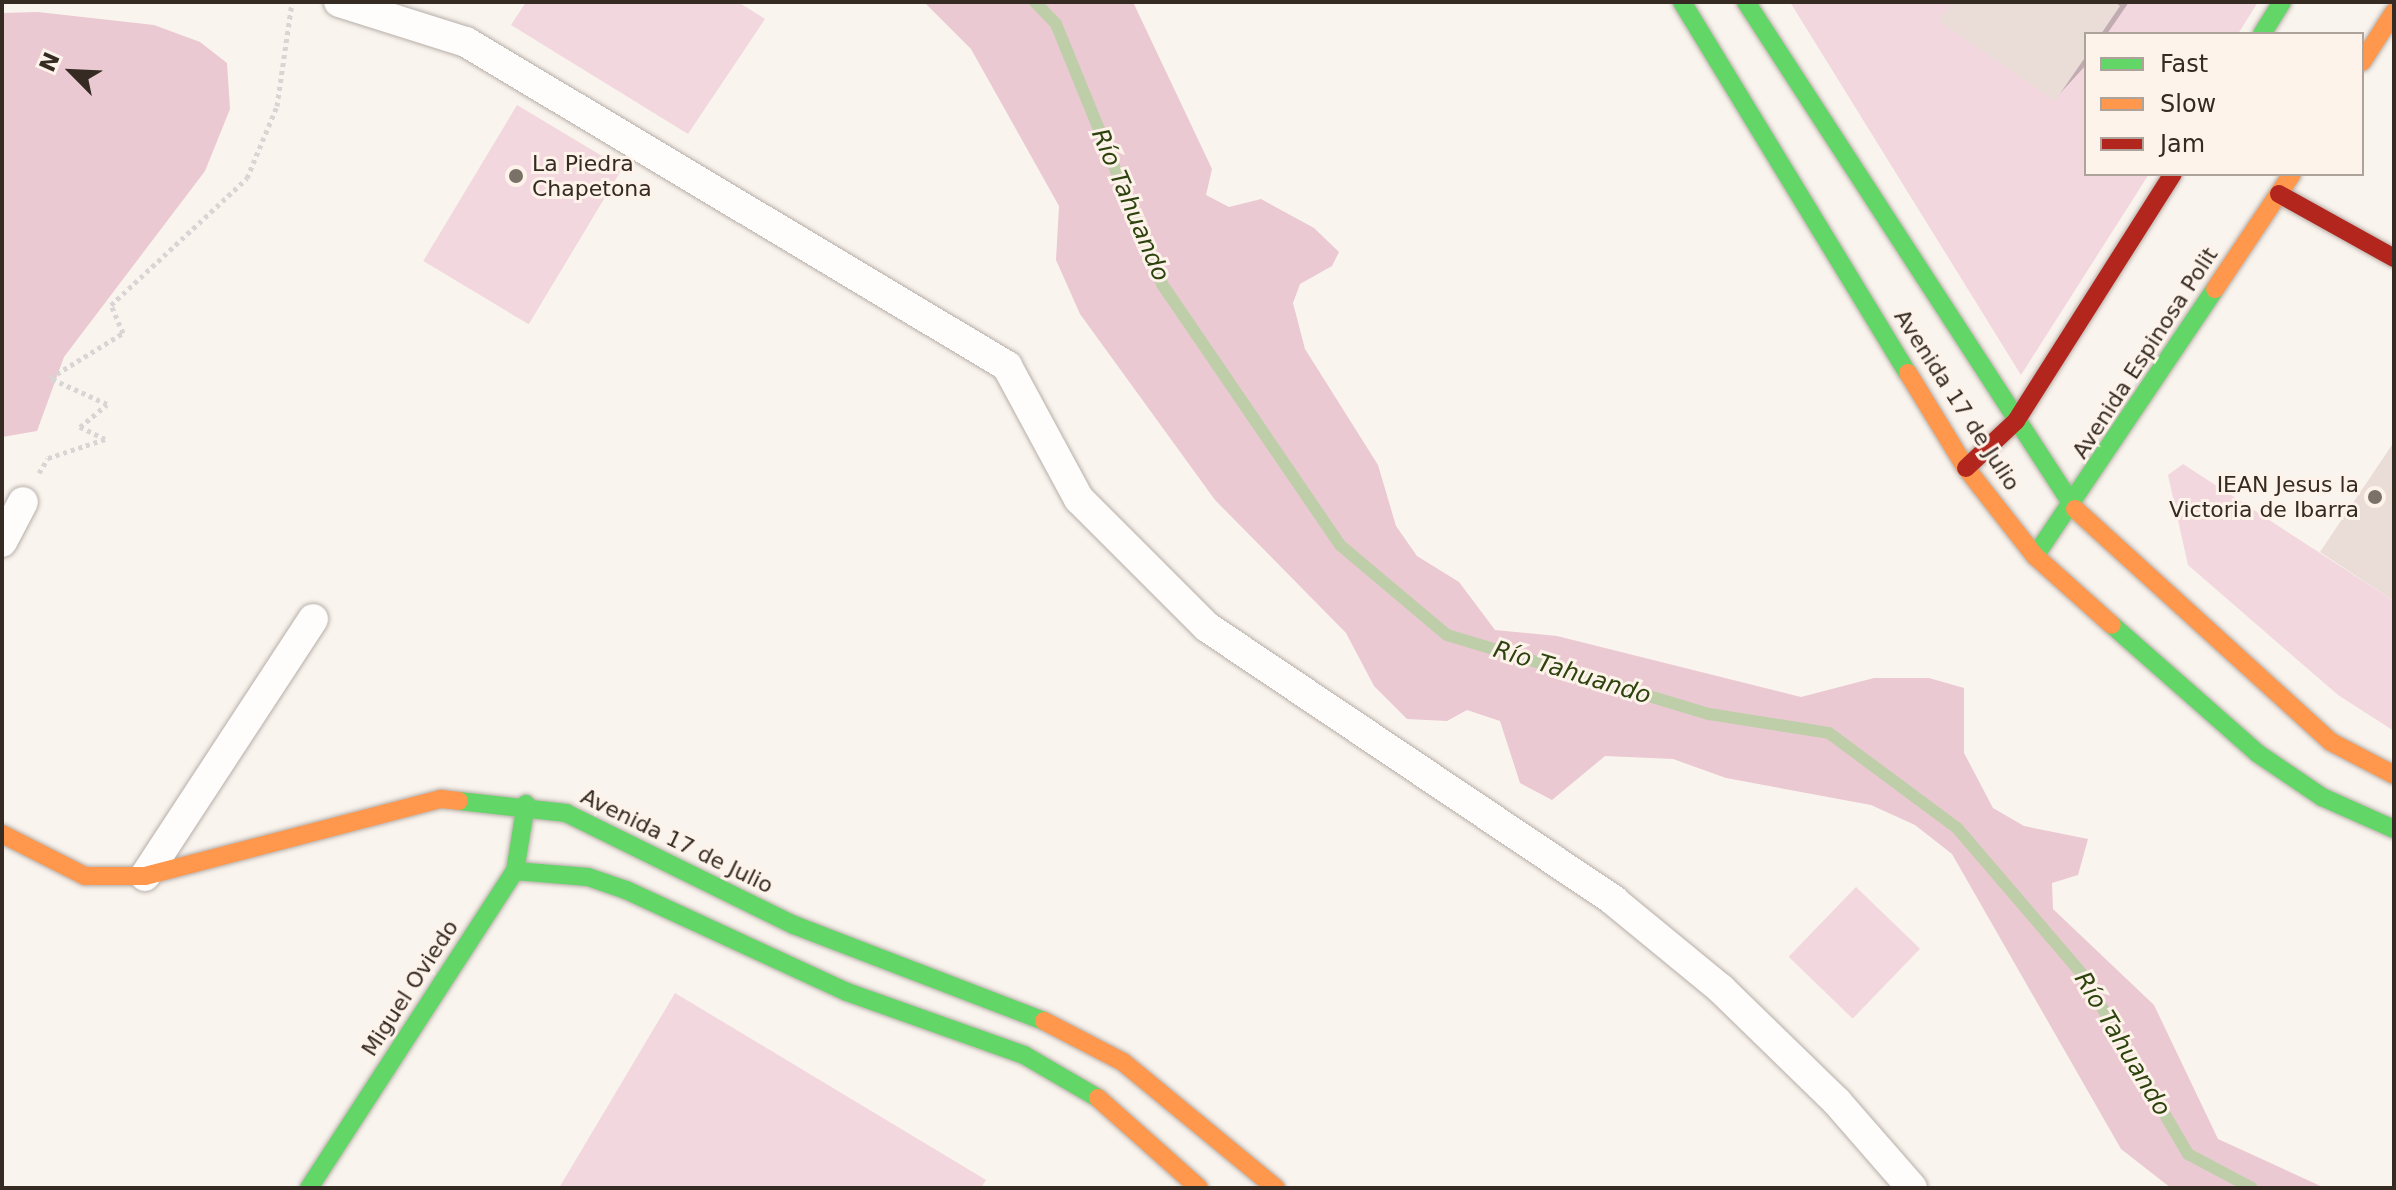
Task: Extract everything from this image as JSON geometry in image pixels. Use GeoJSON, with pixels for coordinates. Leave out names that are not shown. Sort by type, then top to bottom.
{"type":"FeatureCollection","features":[{"type":"Feature","properties":{"kind":"main road","name":"Avenida 17 de Julio"},"geometry":{"type":"LineString","coordinates":[[1682,2],[1966,468],[2035,556],[2257,753],[2322,797],[2394,829]]}},
{"type":"Feature","properties":{"kind":"main road","name":"Avenida 17 de Julio"},"geometry":{"type":"LineString","coordinates":[[1746,2],[2073,507],[2331,742],[2394,775]]}},
{"type":"Feature","properties":{"kind":"main road"},"geometry":{"type":"LineString","coordinates":[[2263,32],[2282,2]]}},
{"type":"Feature","properties":{"kind":"main road"},"geometry":{"type":"LineString","coordinates":[[2364,59],[2394,12]]}},
{"type":"Feature","properties":{"kind":"main road"},"geometry":{"type":"LineString","coordinates":[[1966,468],[2016,421],[2172,176]]}},
{"type":"Feature","properties":{"kind":"main road","name":"Avenida Espinosa Polit"},"geometry":{"type":"LineString","coordinates":[[2035,556],[2073,507],[2291,176]]}},
{"type":"Feature","properties":{"kind":"main road"},"geometry":{"type":"LineString","coordinates":[[2279,194],[2394,258]]}},
{"type":"Feature","properties":{"kind":"main road","name":"Avenida 17 de Julio"},"geometry":{"type":"LineString","coordinates":[[2,834],[85,876],[145,876],[441,799],[526,804],[602,827],[794,925],[1075,1033],[1123,1062],[1276,1188]]}},
{"type":"Feature","properties":{"kind":"main road","name":"Miguel Oviedo"},"geometry":{"type":"LineString","coordinates":[[309,1188],[515,871],[526,804]]}},
{"type":"Feature","properties":{"kind":"main road"},"geometry":{"type":"LineString","coordinates":[[515,871],[588,877],[626,890],[847,992],[1024,1055],[1092,1092],[1199,1188]]}},
{"type":"Feature","properties":{"kind":"street"},"geometry":{"type":"LineString","coordinates":[[339,2],[466,42],[1007,366],[1079,499],[1207,627],[1614,901],[1721,989],[1912,1188]]}},
{"type":"Feature","properties":{"kind":"street"},"geometry":{"type":"LineString","coordinates":[[2,542],[23,502]]}},
{"type":"Feature","properties":{"kind":"street"},"geometry":{"type":"LineString","coordinates":[[145,876],[313,619]]}},
{"type":"Feature","properties":{"kind":"path"},"geometry":{"type":"LineString","coordinates":[[23,502],[48,458],[105,439],[80,427],[107,404],[50,378],[123,333],[111,305],[247,178],[277,106],[292,2]]}},
{"type":"Feature","properties":{"kind":"shaded area"},"geometry":{"type":"Polygon","coordinates":[[[526,2],[738,2],[765,19],[688,134],[511,25],[526,2]]]}},
{"type":"Feature","properties":{"kind":"shaded area"},"geometry":{"type":"Polygon","coordinates":[[[924,2],[1133,2],[1212,169],[1206,195],[1229,207],[1261,199],[1314,228],[1339,252],[1332,266],[1300,284],[1293,303],[1305,349],[1378,465],[1396,526],[1417,556],[1459,582],[1495,630],[1557,636],[1801,697],[1874,678],[1929,678],[1964,688],[1964,753],[1993,808],[2024,826],[2088,839],[2078,875],[2052,883],[2053,909],[2154,1005],[2218,1139],[2325,1188],[2171,1188],[2121,1149],[1952,854],[1915,825],[1871,805],[1726,778],[1673,759],[1605,756],[1552,800],[1520,783],[1500,721],[1467,710],[1447,721],[1407,719],[1374,686],[1346,633],[1215,500],[1080,314],[1056,260],[1059,206],[971,49],[924,2]]]}},
{"type":"Feature","properties":{"kind":"shaded area"},"geometry":{"type":"Polygon","coordinates":[[[1790,2],[2258,2],[2239,32],[2084,32],[2084,176],[2148,176],[2021,375],[1790,2]]]}},
{"type":"Feature","properties":{"kind":"shaded area"},"geometry":{"type":"Polygon","coordinates":[[[38,12],[154,25],[200,42],[227,63],[230,109],[205,171],[64,357],[37,431],[2,437],[2,13],[38,12]]]}},
{"type":"Feature","properties":{"kind":"shaded area"},"geometry":{"type":"Polygon","coordinates":[[[517,105],[622,168],[529,324],[423,261],[517,105]]]}},
{"type":"Feature","properties":{"kind":"shaded area"},"geometry":{"type":"Polygon","coordinates":[[[2183,464],[2394,601],[2394,731],[2338,695],[2188,565],[2168,475],[2183,464]]]}},
{"type":"Feature","properties":{"kind":"shaded area"},"geometry":{"type":"Polygon","coordinates":[[[1856,887],[1920,949],[1853,1019],[1789,957],[1856,887]]]}},
{"type":"Feature","properties":{"kind":"shaded area"},"geometry":{"type":"Polygon","coordinates":[[[675,993],[986,1180],[981,1188],[559,1188],[675,993]]]}},
{"type":"Feature","properties":{"kind":"building"},"geometry":{"type":"Polygon","coordinates":[[[1952,2],[2115,2],[2120,6],[2102,32],[2084,32],[2084,59],[2055,101],[1939,21],[1952,2]]]}},
{"type":"Feature","properties":{"kind":"building","name":"IEAN Jesus la Victoria de Ibarra"},"geometry":{"type":"Polygon","coordinates":[[[2394,442],[2394,601],[2320,552],[2394,442]]]}},
{"type":"Feature","properties":{"kind":"waterway","name":"Río Tahuando"},"geometry":{"type":"LineString","coordinates":[[1035,2],[1056,24],[1162,284],[1340,545],[1447,635],[1709,714],[1829,733],[1957,828],[2083,975],[2188,1154],[2252,1188]]}},
{"type":"Feature","properties":{"kind":"traffic: fast"},"geometry":{"type":"LineString","coordinates":[[1682,2],[1908,373]]}},
{"type":"Feature","properties":{"kind":"traffic: fast"},"geometry":{"type":"LineString","coordinates":[[1746,2],[2075,509]]}},
{"type":"Feature","properties":{"kind":"traffic: fast"},"geometry":{"type":"LineString","coordinates":[[2263,32],[2282,2]]}},
{"type":"Feature","properties":{"kind":"traffic: fast"},"geometry":{"type":"LineString","coordinates":[[2035,556],[2215,289]]}},
{"type":"Feature","properties":{"kind":"traffic: fast"},"geometry":{"type":"LineString","coordinates":[[2112,625],[2257,753],[2322,797],[2394,829]]}},
{"type":"Feature","properties":{"kind":"traffic: fast"},"geometry":{"type":"LineString","coordinates":[[459,801],[566,813],[794,925],[1044,1021]]}},
{"type":"Feature","properties":{"kind":"traffic: fast"},"geometry":{"type":"LineString","coordinates":[[309,1188],[515,871],[526,804]]}},
{"type":"Feature","properties":{"kind":"traffic: fast"},"geometry":{"type":"LineString","coordinates":[[515,871],[588,877],[626,890],[847,992],[1024,1055],[1098,1098]]}},
{"type":"Feature","properties":{"kind":"traffic: slow"},"geometry":{"type":"LineString","coordinates":[[2364,59],[2394,12]]}},
{"type":"Feature","properties":{"kind":"traffic: slow"},"geometry":{"type":"LineString","coordinates":[[2215,289],[2291,176]]}},
{"type":"Feature","properties":{"kind":"traffic: slow"},"geometry":{"type":"LineString","coordinates":[[1908,373],[1966,468],[2035,556],[2112,625]]}},
{"type":"Feature","properties":{"kind":"traffic: slow"},"geometry":{"type":"LineString","coordinates":[[2075,509],[2331,742],[2394,775]]}},
{"type":"Feature","properties":{"kind":"traffic: slow"},"geometry":{"type":"LineString","coordinates":[[2,834],[85,876],[145,876],[441,799],[459,801]]}},
{"type":"Feature","properties":{"kind":"traffic: slow"},"geometry":{"type":"LineString","coordinates":[[1044,1021],[1123,1062],[1276,1188]]}},
{"type":"Feature","properties":{"kind":"traffic: slow"},"geometry":{"type":"LineString","coordinates":[[1098,1098],[1199,1188]]}},
{"type":"Feature","properties":{"kind":"traffic: jam"},"geometry":{"type":"LineString","coordinates":[[1966,468],[2016,421],[2172,176]]}},
{"type":"Feature","properties":{"kind":"traffic: jam"},"geometry":{"type":"LineString","coordinates":[[2279,194],[2394,258]]}},
{"type":"Feature","properties":{"kind":"place","name":"La Piedra Chapetona"},"geometry":{"type":"Point","coordinates":[516,176]}},
{"type":"Feature","properties":{"kind":"place","name":"IEAN Jesus la Victoria de Ibarra"},"geometry":{"type":"Point","coordinates":[2375,497]}}]}
